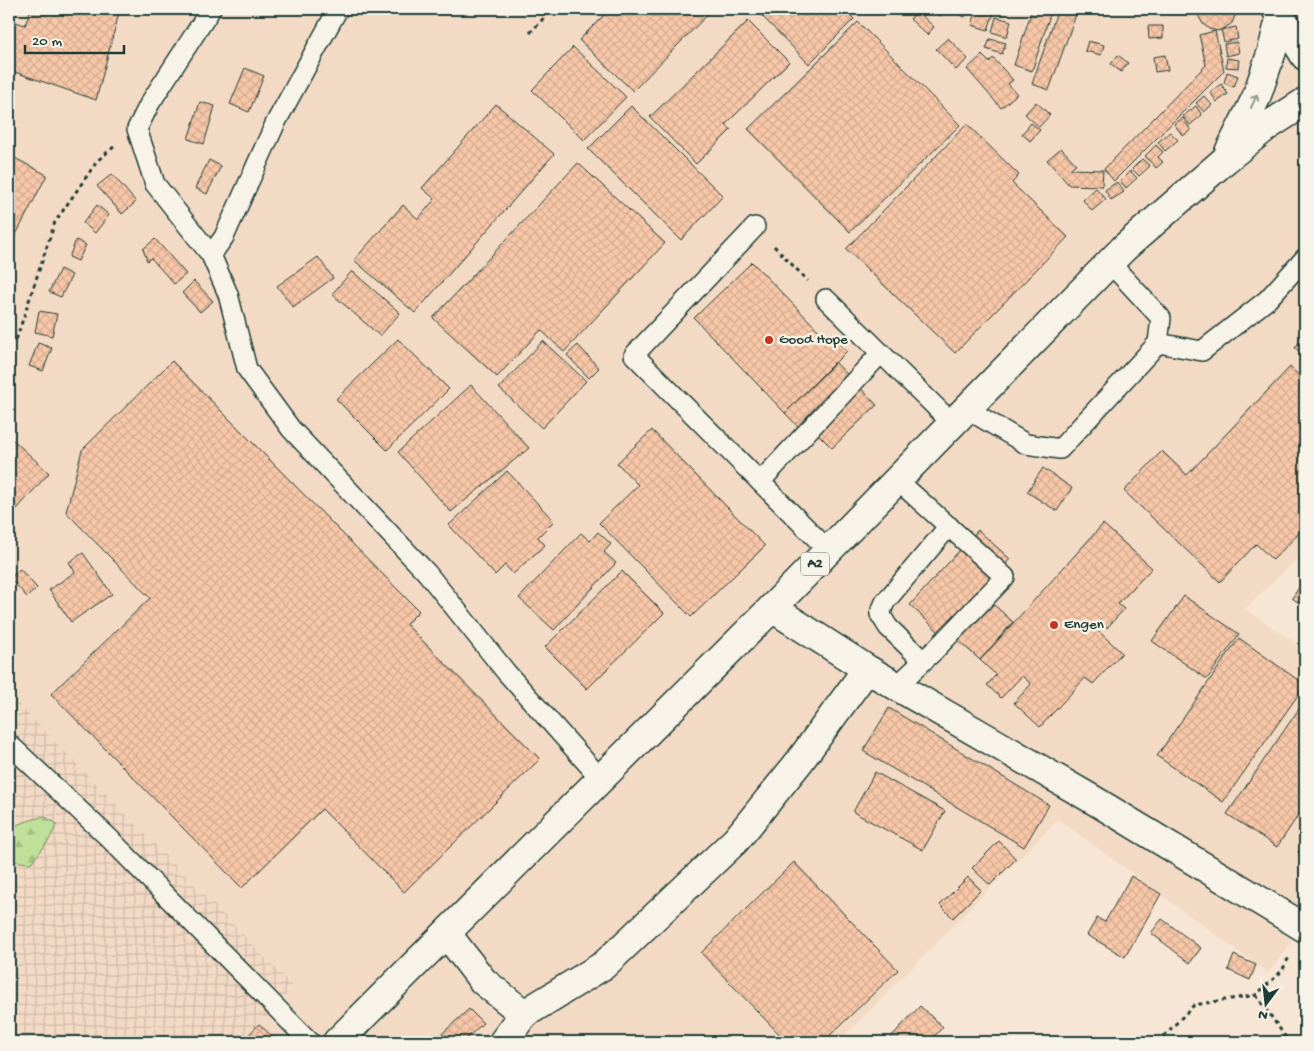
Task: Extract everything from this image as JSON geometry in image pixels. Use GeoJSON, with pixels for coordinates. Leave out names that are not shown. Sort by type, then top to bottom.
{"type":"FeatureCollection","features":[{"type":"Feature","properties":{"kind":"main road"},"geometry":{"type":"LineString","coordinates":[[1278,14],[1305,56]]}},
{"type":"Feature","properties":{"kind":"main road"},"geometry":{"type":"LineString","coordinates":[[1225,160],[1256,98],[1272,51],[1278,14]]}},
{"type":"Feature","properties":{"kind":"main road","name":"A2"},"geometry":{"type":"LineString","coordinates":[[336,1042],[772,608],[1124,248],[1225,160],[1266,127],[1305,102]]}},
{"type":"Feature","properties":{"kind":"main road"},"geometry":{"type":"LineString","coordinates":[[772,608],[867,669],[1097,802],[1305,928]]}},
{"type":"Feature","properties":{"kind":"main road"},"geometry":{"type":"LineString","coordinates":[[503,1042],[524,1014],[604,964],[736,840],[799,762],[867,669]]}},
{"type":"Feature","properties":{"kind":"main road"},"geometry":{"type":"LineString","coordinates":[[446,934],[483,980],[524,1014]]}},
{"type":"Feature","properties":{"kind":"lane"},"geometry":{"type":"LineString","coordinates":[[211,9],[150,103],[137,129],[155,184],[211,255],[228,294],[247,369],[291,429],[426,572],[506,672],[601,779]]}},
{"type":"Feature","properties":{"kind":"lane"},"geometry":{"type":"LineString","coordinates":[[211,255],[224,237],[276,122],[338,9]]}},
{"type":"Feature","properties":{"kind":"lane"},"geometry":{"type":"LineString","coordinates":[[754,227],[634,355],[828,550]]}},
{"type":"Feature","properties":{"kind":"lane"},"geometry":{"type":"LineString","coordinates":[[1158,343],[1202,351],[1267,300],[1305,258]]}},
{"type":"Feature","properties":{"kind":"lane"},"geometry":{"type":"LineString","coordinates":[[826,299],[881,353],[960,416],[1026,444],[1060,449],[1158,343],[1161,318],[1110,263]]}},
{"type":"Feature","properties":{"kind":"lane"},"geometry":{"type":"LineString","coordinates":[[760,482],[881,353]]}},
{"type":"Feature","properties":{"kind":"lane"},"geometry":{"type":"LineString","coordinates":[[897,686],[1005,577],[898,480]]}},
{"type":"Feature","properties":{"kind":"lane"},"geometry":{"type":"LineString","coordinates":[[923,660],[888,627],[880,614],[885,602],[949,526]]}},
{"type":"Feature","properties":{"kind":"lane"},"geometry":{"type":"LineString","coordinates":[[9,744],[109,838],[310,1042]]}},
{"type":"Feature","properties":{"kind":"path"},"geometry":{"type":"LineString","coordinates":[[530,33],[552,9]]}},
{"type":"Feature","properties":{"kind":"path"},"geometry":{"type":"LineString","coordinates":[[9,343],[16,340],[55,222],[98,160],[137,129]]}},
{"type":"Feature","properties":{"kind":"path"},"geometry":{"type":"LineString","coordinates":[[754,227],[826,299]]}},
{"type":"Feature","properties":{"kind":"path"},"geometry":{"type":"LineString","coordinates":[[1158,1042],[1194,1005],[1256,995],[1282,971],[1305,928]]}},
{"type":"Feature","properties":{"kind":"path"},"geometry":{"type":"LineString","coordinates":[[1256,995],[1289,1042]]}},
{"type":"Feature","properties":{"kind":"shaded area"},"geometry":{"type":"Polygon","coordinates":[[[9,9],[1305,9],[1305,551],[1245,609],[1305,650],[1305,925],[1268,973],[1058,819],[839,1042],[242,1042],[294,987],[9,694],[9,9]]]}},
{"type":"Feature","properties":{"kind":"shaded area"},"geometry":{"type":"Polygon","coordinates":[[[9,694],[294,987],[242,1042],[9,1042],[9,694]]]}},
{"type":"Feature","properties":{"kind":"green space"},"geometry":{"type":"Polygon","coordinates":[[[44,816],[57,824],[48,842],[31,863],[9,861],[9,827],[44,816]]]}},
{"type":"Feature","properties":{"kind":"building"},"geometry":{"type":"Polygon","coordinates":[[[31,9],[120,9],[96,100],[9,70],[9,20],[25,25],[31,9]]]}},
{"type":"Feature","properties":{"kind":"building"},"geometry":{"type":"Polygon","coordinates":[[[610,9],[713,9],[633,91],[579,40],[610,9]]]}},
{"type":"Feature","properties":{"kind":"building"},"geometry":{"type":"Polygon","coordinates":[[[767,9],[844,9],[854,19],[809,64],[761,15],[767,9]]]}},
{"type":"Feature","properties":{"kind":"building"},"geometry":{"type":"Polygon","coordinates":[[[927,9],[945,9],[941,16],[927,9]]]}},
{"type":"Feature","properties":{"kind":"building"},"geometry":{"type":"Polygon","coordinates":[[[951,9],[968,9],[965,17],[950,11],[951,9]]]}},
{"type":"Feature","properties":{"kind":"building"},"geometry":{"type":"Polygon","coordinates":[[[977,9],[995,9],[988,30],[972,25],[977,9]]]}},
{"type":"Feature","properties":{"kind":"building"},"geometry":{"type":"Polygon","coordinates":[[[1058,9],[1078,9],[1049,90],[1032,84],[1058,9]]]}},
{"type":"Feature","properties":{"kind":"building"},"geometry":{"type":"Polygon","coordinates":[[[1198,9],[1234,9],[1235,16],[1232,23],[1218,31],[1209,29],[1203,24],[1199,17],[1198,9]]]}},
{"type":"Feature","properties":{"kind":"building"},"geometry":{"type":"Polygon","coordinates":[[[1032,10],[1050,15],[1032,71],[1014,65],[1032,10]]]}},
{"type":"Feature","properties":{"kind":"building"},"geometry":{"type":"Polygon","coordinates":[[[917,11],[934,27],[927,35],[910,19],[917,11]]]}},
{"type":"Feature","properties":{"kind":"building"},"geometry":{"type":"Polygon","coordinates":[[[996,17],[1011,21],[1007,37],[992,32],[996,17]]]}},
{"type":"Feature","properties":{"kind":"building"},"geometry":{"type":"Polygon","coordinates":[[[748,21],[789,62],[726,124],[731,130],[696,164],[650,117],[748,21]]]}},
{"type":"Feature","properties":{"kind":"building"},"geometry":{"type":"Polygon","coordinates":[[[858,22],[960,125],[850,232],[748,129],[858,22]]]}},
{"type":"Feature","properties":{"kind":"building"},"geometry":{"type":"Polygon","coordinates":[[[1148,26],[1163,26],[1163,38],[1149,39],[1148,26]]]}},
{"type":"Feature","properties":{"kind":"building"},"geometry":{"type":"Polygon","coordinates":[[[1236,27],[1238,39],[1224,42],[1221,30],[1236,27]]]}},
{"type":"Feature","properties":{"kind":"building"},"geometry":{"type":"Polygon","coordinates":[[[1215,31],[1224,71],[1114,181],[1104,169],[1206,65],[1199,35],[1215,31]]]}},
{"type":"Feature","properties":{"kind":"building"},"geometry":{"type":"Polygon","coordinates":[[[948,38],[968,59],[956,70],[936,49],[948,38]]]}},
{"type":"Feature","properties":{"kind":"building"},"geometry":{"type":"Polygon","coordinates":[[[990,39],[1006,43],[1002,54],[986,49],[990,39]]]}},
{"type":"Feature","properties":{"kind":"building"},"geometry":{"type":"Polygon","coordinates":[[[1088,41],[1104,45],[1101,55],[1085,51],[1088,41]]]}},
{"type":"Feature","properties":{"kind":"building"},"geometry":{"type":"Polygon","coordinates":[[[1237,42],[1239,53],[1226,56],[1224,44],[1237,42]]]}},
{"type":"Feature","properties":{"kind":"building"},"geometry":{"type":"Polygon","coordinates":[[[573,47],[626,97],[584,140],[532,90],[573,47]]]}},
{"type":"Feature","properties":{"kind":"building"},"geometry":{"type":"Polygon","coordinates":[[[982,55],[989,62],[993,58],[1013,80],[1008,84],[1017,94],[1001,108],[967,69],[982,55]]]}},
{"type":"Feature","properties":{"kind":"building"},"geometry":{"type":"Polygon","coordinates":[[[1118,55],[1128,63],[1121,72],[1111,64],[1118,55]]]}},
{"type":"Feature","properties":{"kind":"building"},"geometry":{"type":"Polygon","coordinates":[[[1165,55],[1168,70],[1155,72],[1153,57],[1165,55]]]}},
{"type":"Feature","properties":{"kind":"building"},"geometry":{"type":"Polygon","coordinates":[[[1227,58],[1239,60],[1238,68],[1226,67],[1227,58]]]}},
{"type":"Feature","properties":{"kind":"building"},"geometry":{"type":"Polygon","coordinates":[[[245,68],[264,76],[249,112],[230,104],[245,68]]]}},
{"type":"Feature","properties":{"kind":"building"},"geometry":{"type":"Polygon","coordinates":[[[1227,72],[1238,76],[1234,87],[1224,83],[1227,72]]]}},
{"type":"Feature","properties":{"kind":"building"},"geometry":{"type":"Polygon","coordinates":[[[1221,84],[1228,94],[1217,102],[1210,92],[1221,84]]]}},
{"type":"Feature","properties":{"kind":"building"},"geometry":{"type":"Polygon","coordinates":[[[1204,96],[1212,105],[1204,112],[1196,103],[1204,96]]]}},
{"type":"Feature","properties":{"kind":"building"},"geometry":{"type":"Polygon","coordinates":[[[200,102],[215,106],[204,144],[188,139],[200,102]]]}},
{"type":"Feature","properties":{"kind":"building"},"geometry":{"type":"Polygon","coordinates":[[[1036,102],[1050,115],[1039,127],[1025,114],[1036,102]]]}},
{"type":"Feature","properties":{"kind":"building"},"geometry":{"type":"Polygon","coordinates":[[[496,104],[554,154],[415,313],[354,260],[403,205],[418,219],[435,199],[422,188],[496,104]]]}},
{"type":"Feature","properties":{"kind":"building"},"geometry":{"type":"Polygon","coordinates":[[[631,106],[723,196],[681,240],[588,149],[631,106]]]}},
{"type":"Feature","properties":{"kind":"building"},"geometry":{"type":"Polygon","coordinates":[[[1196,106],[1202,115],[1190,125],[1183,116],[1196,106]]]}},
{"type":"Feature","properties":{"kind":"building"},"geometry":{"type":"Polygon","coordinates":[[[1183,118],[1191,130],[1183,136],[1174,124],[1183,118]]]}},
{"type":"Feature","properties":{"kind":"building"},"geometry":{"type":"Polygon","coordinates":[[[1031,123],[1040,130],[1030,141],[1022,134],[1031,123]]]}},
{"type":"Feature","properties":{"kind":"building"},"geometry":{"type":"Polygon","coordinates":[[[967,124],[1019,175],[1012,183],[1068,237],[955,353],[846,249],[967,124]]]}},
{"type":"Feature","properties":{"kind":"building"},"geometry":{"type":"Polygon","coordinates":[[[1170,132],[1178,140],[1165,151],[1158,142],[1170,132]]]}},
{"type":"Feature","properties":{"kind":"building"},"geometry":{"type":"Polygon","coordinates":[[[1156,145],[1163,152],[1158,157],[1163,162],[1156,168],[1145,156],[1156,145]]]}},
{"type":"Feature","properties":{"kind":"building"},"geometry":{"type":"Polygon","coordinates":[[[1061,148],[1076,164],[1071,169],[1103,170],[1102,186],[1069,185],[1047,160],[1061,148]]]}},
{"type":"Feature","properties":{"kind":"building"},"geometry":{"type":"Polygon","coordinates":[[[9,155],[47,175],[9,248],[9,155]]]}},
{"type":"Feature","properties":{"kind":"building"},"geometry":{"type":"Polygon","coordinates":[[[1142,159],[1150,166],[1139,176],[1132,169],[1142,159]]]}},
{"type":"Feature","properties":{"kind":"building"},"geometry":{"type":"Polygon","coordinates":[[[209,160],[221,166],[207,194],[195,188],[209,160]]]}},
{"type":"Feature","properties":{"kind":"building"},"geometry":{"type":"Polygon","coordinates":[[[578,163],[665,243],[564,352],[541,330],[497,377],[433,318],[578,163]]]}},
{"type":"Feature","properties":{"kind":"building"},"geometry":{"type":"Polygon","coordinates":[[[1130,171],[1137,178],[1126,188],[1120,181],[1130,171]]]}},
{"type":"Feature","properties":{"kind":"building"},"geometry":{"type":"Polygon","coordinates":[[[112,174],[136,202],[122,214],[97,186],[112,174]]]}},
{"type":"Feature","properties":{"kind":"building"},"geometry":{"type":"Polygon","coordinates":[[[1117,182],[1124,192],[1111,200],[1105,190],[1117,182]]]}},
{"type":"Feature","properties":{"kind":"building"},"geometry":{"type":"Polygon","coordinates":[[[1096,188],[1106,199],[1092,211],[1083,200],[1096,188]]]}},
{"type":"Feature","properties":{"kind":"building"},"geometry":{"type":"Polygon","coordinates":[[[97,205],[109,215],[95,233],[83,223],[97,205]]]}},
{"type":"Feature","properties":{"kind":"building"},"geometry":{"type":"Polygon","coordinates":[[[155,239],[186,274],[174,284],[151,258],[147,261],[143,249],[155,239]]]}},
{"type":"Feature","properties":{"kind":"building"},"geometry":{"type":"Polygon","coordinates":[[[76,240],[86,245],[78,261],[69,257],[76,240]]]}},
{"type":"Feature","properties":{"kind":"building"},"geometry":{"type":"Polygon","coordinates":[[[318,257],[333,278],[293,307],[277,286],[318,257]]]}},
{"type":"Feature","properties":{"kind":"building","name":"Good Hope"},"geometry":{"type":"Polygon","coordinates":[[[752,262],[822,334],[820,336],[826,343],[832,337],[847,351],[785,413],[694,318],[752,262]]]}},
{"type":"Feature","properties":{"kind":"building"},"geometry":{"type":"Polygon","coordinates":[[[60,269],[72,275],[61,297],[49,292],[60,269]]]}},
{"type":"Feature","properties":{"kind":"building"},"geometry":{"type":"Polygon","coordinates":[[[352,271],[400,313],[380,336],[332,294],[352,271]]]}},
{"type":"Feature","properties":{"kind":"building"},"geometry":{"type":"Polygon","coordinates":[[[194,281],[213,301],[200,312],[182,293],[194,281]]]}},
{"type":"Feature","properties":{"kind":"building"},"geometry":{"type":"Polygon","coordinates":[[[39,311],[57,314],[52,336],[35,332],[39,311]]]}},
{"type":"Feature","properties":{"kind":"building"},"geometry":{"type":"Polygon","coordinates":[[[1305,334],[1305,356],[1295,348],[1305,334]]]}},
{"type":"Feature","properties":{"kind":"building"},"geometry":{"type":"Polygon","coordinates":[[[398,339],[449,389],[387,450],[336,399],[398,339]]]}},
{"type":"Feature","properties":{"kind":"building"},"geometry":{"type":"Polygon","coordinates":[[[543,341],[586,381],[542,428],[499,388],[543,341]]]}},
{"type":"Feature","properties":{"kind":"building"},"geometry":{"type":"Polygon","coordinates":[[[38,343],[52,348],[43,371],[29,366],[38,343]]]}},
{"type":"Feature","properties":{"kind":"building"},"geometry":{"type":"Polygon","coordinates":[[[578,345],[599,368],[589,378],[567,355],[578,345]]]}},
{"type":"Feature","properties":{"kind":"building"},"geometry":{"type":"Polygon","coordinates":[[[172,361],[419,611],[406,624],[540,759],[404,892],[322,809],[242,888],[51,694],[150,598],[66,512],[82,450],[172,361]]]}},
{"type":"Feature","properties":{"kind":"building"},"geometry":{"type":"Polygon","coordinates":[[[835,362],[877,405],[832,448],[814,430],[807,436],[785,413],[835,362]]]}},
{"type":"Feature","properties":{"kind":"building"},"geometry":{"type":"Polygon","coordinates":[[[1290,367],[1305,381],[1305,527],[1273,560],[1256,544],[1220,582],[1124,491],[1162,451],[1187,475],[1290,367]]]}},
{"type":"Feature","properties":{"kind":"building"},"geometry":{"type":"Polygon","coordinates":[[[471,385],[529,448],[451,512],[398,452],[471,385]]]}},
{"type":"Feature","properties":{"kind":"building"},"geometry":{"type":"Polygon","coordinates":[[[652,430],[765,546],[691,617],[599,523],[638,485],[617,463],[652,430]]]}},
{"type":"Feature","properties":{"kind":"building"},"geometry":{"type":"Polygon","coordinates":[[[9,436],[49,473],[9,518],[9,436]]]}},
{"type":"Feature","properties":{"kind":"building"},"geometry":{"type":"Polygon","coordinates":[[[1043,468],[1072,488],[1057,511],[1027,492],[1043,468]]]}},
{"type":"Feature","properties":{"kind":"building"},"geometry":{"type":"Polygon","coordinates":[[[507,471],[554,521],[538,537],[545,545],[513,574],[505,565],[495,575],[449,525],[507,471]]]}},
{"type":"Feature","properties":{"kind":"building","name":"Engen"},"geometry":{"type":"Polygon","coordinates":[[[1103,524],[1152,568],[1118,604],[1124,609],[1107,628],[1100,621],[1094,627],[1122,653],[1093,684],[1085,678],[1040,727],[1014,703],[1031,684],[1022,676],[1001,698],[987,685],[996,675],[980,660],[1103,524]]]}},
{"type":"Feature","properties":{"kind":"building"},"geometry":{"type":"Polygon","coordinates":[[[978,530],[1010,559],[980,592],[1013,622],[980,660],[944,628],[940,633],[910,605],[978,530]]]}},
{"type":"Feature","properties":{"kind":"building"},"geometry":{"type":"Polygon","coordinates":[[[598,532],[611,544],[604,552],[616,563],[554,630],[519,598],[581,533],[590,541],[598,532]]]}},
{"type":"Feature","properties":{"kind":"building"},"geometry":{"type":"Polygon","coordinates":[[[83,553],[112,594],[71,622],[49,590],[75,572],[69,562],[83,553]]]}},
{"type":"Feature","properties":{"kind":"building"},"geometry":{"type":"Polygon","coordinates":[[[20,569],[37,588],[27,597],[10,578],[20,569]]]}},
{"type":"Feature","properties":{"kind":"building"},"geometry":{"type":"Polygon","coordinates":[[[622,571],[664,613],[587,689],[545,647],[622,571]]]}},
{"type":"Feature","properties":{"kind":"building"},"geometry":{"type":"Polygon","coordinates":[[[1302,583],[1305,585],[1305,607],[1292,598],[1302,583]]]}},
{"type":"Feature","properties":{"kind":"building"},"geometry":{"type":"Polygon","coordinates":[[[1184,596],[1239,634],[1207,679],[1152,641],[1184,596]]]}},
{"type":"Feature","properties":{"kind":"building"},"geometry":{"type":"Polygon","coordinates":[[[1239,638],[1305,685],[1223,802],[1157,756],[1239,638]]]}},
{"type":"Feature","properties":{"kind":"building"},"geometry":{"type":"Polygon","coordinates":[[[1305,700],[1305,805],[1277,847],[1227,814],[1305,700]]]}},
{"type":"Feature","properties":{"kind":"building"},"geometry":{"type":"Polygon","coordinates":[[[889,708],[1049,805],[1024,847],[863,751],[889,708]]]}},
{"type":"Feature","properties":{"kind":"building"},"geometry":{"type":"Polygon","coordinates":[[[875,772],[945,811],[923,850],[853,812],[875,772]]]}},
{"type":"Feature","properties":{"kind":"building"},"geometry":{"type":"Polygon","coordinates":[[[999,841],[1016,859],[990,885],[972,868],[999,841]]]}},
{"type":"Feature","properties":{"kind":"building"},"geometry":{"type":"Polygon","coordinates":[[[1305,842],[1305,857],[1298,852],[1305,842]]]}},
{"type":"Feature","properties":{"kind":"building"},"geometry":{"type":"Polygon","coordinates":[[[794,862],[898,970],[823,1042],[787,1042],[701,953],[794,862]]]}},
{"type":"Feature","properties":{"kind":"building"},"geometry":{"type":"Polygon","coordinates":[[[1131,876],[1161,894],[1125,957],[1087,935],[1097,918],[1105,922],[1131,876]]]}},
{"type":"Feature","properties":{"kind":"building"},"geometry":{"type":"Polygon","coordinates":[[[968,877],[981,890],[953,918],[940,905],[968,877]]]}},
{"type":"Feature","properties":{"kind":"building"},"geometry":{"type":"Polygon","coordinates":[[[1162,919],[1201,948],[1190,963],[1151,933],[1162,919]]]}},
{"type":"Feature","properties":{"kind":"building"},"geometry":{"type":"Polygon","coordinates":[[[1234,955],[1256,965],[1250,980],[1228,970],[1234,955]]]}},
{"type":"Feature","properties":{"kind":"building"},"geometry":{"type":"Polygon","coordinates":[[[920,1006],[943,1027],[929,1042],[886,1042],[920,1006]]]}},
{"type":"Feature","properties":{"kind":"building"},"geometry":{"type":"Polygon","coordinates":[[[469,1009],[483,1023],[463,1042],[433,1042],[469,1009]]]}},
{"type":"Feature","properties":{"kind":"building"},"geometry":{"type":"Polygon","coordinates":[[[259,1024],[274,1038],[270,1042],[242,1042],[259,1024]]]}},
{"type":"Feature","properties":{"kind":"place","name":"Good Hope"},"geometry":{"type":"Point","coordinates":[769,340]}},
{"type":"Feature","properties":{"kind":"place","name":"Engen"},"geometry":{"type":"Point","coordinates":[1054,625]}}]}
